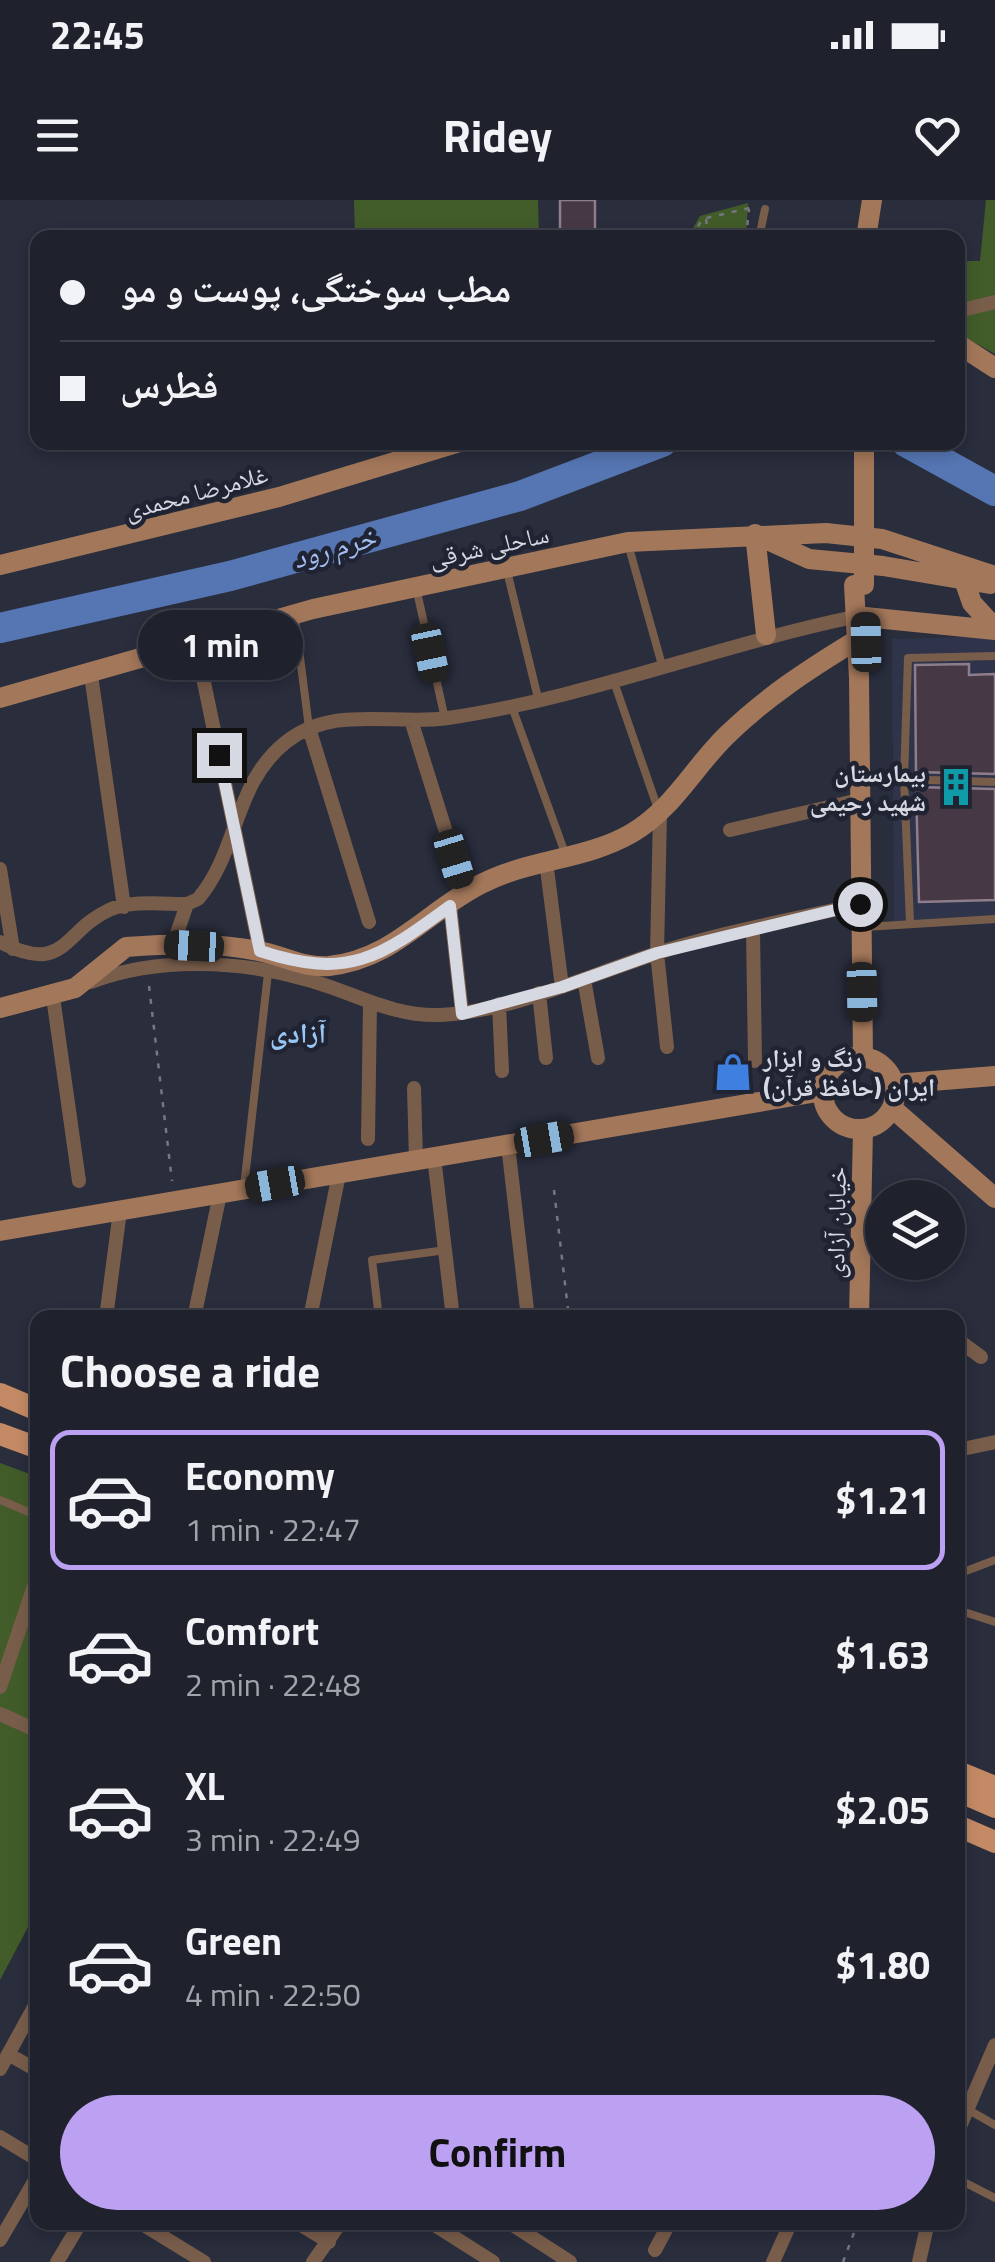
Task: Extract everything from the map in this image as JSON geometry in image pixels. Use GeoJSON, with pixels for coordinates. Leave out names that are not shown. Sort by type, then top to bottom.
{"type":"FeatureCollection","features":[{"type":"Feature","properties":{"kind":"main road"},"geometry":{"type":"LineString","coordinates":[[856,230],[860,200]]}},
{"type":"Feature","properties":{"kind":"main road"},"geometry":{"type":"LineString","coordinates":[[867,230],[872,200]]}},
{"type":"Feature","properties":{"kind":"main road"},"geometry":{"type":"LineString","coordinates":[[965,349],[995,370]]}},
{"type":"Feature","properties":{"kind":"main road"},"geometry":{"type":"LineString","coordinates":[[965,359],[995,370]]}},
{"type":"Feature","properties":{"kind":"main road","name":"غلامرضا محمدی"},"geometry":{"type":"LineString","coordinates":[[0,565],[262,501],[433,450]]}},
{"type":"Feature","properties":{"kind":"main road"},"geometry":{"type":"LineString","coordinates":[[853,450],[860,617],[866,666],[859,678]]}},
{"type":"Feature","properties":{"kind":"main road"},"geometry":{"type":"LineString","coordinates":[[859,585],[864,450]]}},
{"type":"Feature","properties":{"kind":"main road"},"geometry":{"type":"LineString","coordinates":[[755,534],[808,559],[883,566],[995,585]]}},
{"type":"Feature","properties":{"kind":"main road"},"geometry":{"type":"LineString","coordinates":[[755,534],[766,635]]}},
{"type":"Feature","properties":{"kind":"main road","name":"ساحلی شرقی"},"geometry":{"type":"LineString","coordinates":[[0,698],[294,615],[628,542],[755,534],[882,539],[995,576]]}},
{"type":"Feature","properties":{"kind":"main road"},"geometry":{"type":"LineString","coordinates":[[964,580],[972,603],[995,629]]}},
{"type":"Feature","properties":{"kind":"main road"},"geometry":{"type":"LineString","coordinates":[[945,626],[972,603]]}},
{"type":"Feature","properties":{"kind":"main road"},"geometry":{"type":"LineString","coordinates":[[860,617],[995,629]]}},
{"type":"Feature","properties":{"kind":"main road"},"geometry":{"type":"LineString","coordinates":[[860,617],[855,641],[859,678],[863,1057]]}},
{"type":"Feature","properties":{"kind":"main road"},"geometry":{"type":"LineString","coordinates":[[1,1003],[52,997],[75,988],[126,948],[174,945],[260,951],[306,966],[356,960],[402,942],[457,899],[526,864],[556,859],[629,835],[660,814],[723,738],[774,691],[855,641]]}},
{"type":"Feature","properties":{"kind":"main road"},"geometry":{"type":"LineString","coordinates":[[863,1057],[883,1066],[894,1084],[892,1108],[875,1126],[863,1129],[851,1128],[830,1114],[823,1091],[840,1062],[863,1057]]}},
{"type":"Feature","properties":{"kind":"main road"},"geometry":{"type":"LineString","coordinates":[[894,1084],[995,1076]]}},
{"type":"Feature","properties":{"kind":"main road"},"geometry":{"type":"LineString","coordinates":[[0,1232],[823,1091]]}},
{"type":"Feature","properties":{"kind":"main road"},"geometry":{"type":"LineString","coordinates":[[892,1108],[995,1198]]}},
{"type":"Feature","properties":{"kind":"main road","name":"خیابان آزادی"},"geometry":{"type":"LineString","coordinates":[[859,1310],[863,1129]]}},
{"type":"Feature","properties":{"kind":"main road"},"geometry":{"type":"LineString","coordinates":[[0,1394],[30,1407]]}},
{"type":"Feature","properties":{"kind":"main road"},"geometry":{"type":"LineString","coordinates":[[0,1434],[30,1445]]}},
{"type":"Feature","properties":{"kind":"main road"},"geometry":{"type":"LineString","coordinates":[[965,1775],[995,1788]]}},
{"type":"Feature","properties":{"kind":"main road"},"geometry":{"type":"LineString","coordinates":[[965,1794],[995,1807]]}},
{"type":"Feature","properties":{"kind":"main road"},"geometry":{"type":"LineString","coordinates":[[965,1815],[995,1828]]}},
{"type":"Feature","properties":{"kind":"main road"},"geometry":{"type":"LineString","coordinates":[[965,1829],[995,1842]]}},
{"type":"Feature","properties":{"kind":"street"},"geometry":{"type":"LineString","coordinates":[[965,310],[995,302]]}},
{"type":"Feature","properties":{"kind":"street"},"geometry":{"type":"LineString","coordinates":[[0,869],[7,946],[39,954],[61,950],[102,915],[124,907],[187,904],[202,893],[234,830],[254,774],[288,740],[309,728],[340,719],[445,718],[511,706],[766,635],[860,617]]}},
{"type":"Feature","properties":{"kind":"street"},"geometry":{"type":"LineString","coordinates":[[196,644],[260,951]]}},
{"type":"Feature","properties":{"kind":"street"},"geometry":{"type":"LineString","coordinates":[[91,675],[124,907]]}},
{"type":"Feature","properties":{"kind":"street"},"geometry":{"type":"LineString","coordinates":[[411,720],[457,899],[462,1014]]}},
{"type":"Feature","properties":{"kind":"street"},"geometry":{"type":"LineString","coordinates":[[309,728],[369,922]]}},
{"type":"Feature","properties":{"kind":"street"},"geometry":{"type":"LineString","coordinates":[[730,830],[859,800]]}},
{"type":"Feature","properties":{"kind":"street"},"geometry":{"type":"LineString","coordinates":[[660,814],[657,953],[667,1047]]}},
{"type":"Feature","properties":{"kind":"street"},"geometry":{"type":"LineString","coordinates":[[556,859],[562,987]]}},
{"type":"Feature","properties":{"kind":"street"},"geometry":{"type":"LineString","coordinates":[[174,945],[187,904]]}},
{"type":"Feature","properties":{"kind":"street"},"geometry":{"type":"LineString","coordinates":[[75,988],[147,964],[307,979],[411,1014],[462,1014],[562,987],[657,953],[860,904]]}},
{"type":"Feature","properties":{"kind":"street"},"geometry":{"type":"LineString","coordinates":[[753,930],[755,1061]]}},
{"type":"Feature","properties":{"kind":"street"},"geometry":{"type":"LineString","coordinates":[[584,979],[598,1058]]}},
{"type":"Feature","properties":{"kind":"street"},"geometry":{"type":"LineString","coordinates":[[539,993],[546,1058]]}},
{"type":"Feature","properties":{"kind":"street"},"geometry":{"type":"LineString","coordinates":[[52,997],[78,1182]]}},
{"type":"Feature","properties":{"kind":"street"},"geometry":{"type":"LineString","coordinates":[[368,1140],[370,1003]]}},
{"type":"Feature","properties":{"kind":"street"},"geometry":{"type":"LineString","coordinates":[[499,1004],[502,1071]]}},
{"type":"Feature","properties":{"kind":"street"},"geometry":{"type":"LineString","coordinates":[[414,1088],[446,1250],[452,1310]]}},
{"type":"Feature","properties":{"kind":"street"},"geometry":{"type":"LineString","coordinates":[[508,1145],[527,1310]]}},
{"type":"Feature","properties":{"kind":"street"},"geometry":{"type":"LineString","coordinates":[[312,1310],[339,1174]]}},
{"type":"Feature","properties":{"kind":"street"},"geometry":{"type":"LineString","coordinates":[[196,1310],[220,1194]]}},
{"type":"Feature","properties":{"kind":"street"},"geometry":{"type":"LineString","coordinates":[[107,1310],[120,1211]]}},
{"type":"Feature","properties":{"kind":"street"},"geometry":{"type":"LineString","coordinates":[[965,1345],[982,1357]]}},
{"type":"Feature","properties":{"kind":"street"},"geometry":{"type":"LineString","coordinates":[[965,1448],[995,1442]]}},
{"type":"Feature","properties":{"kind":"street"},"geometry":{"type":"LineString","coordinates":[[0,1687],[30,1598]]}},
{"type":"Feature","properties":{"kind":"street"},"geometry":{"type":"LineString","coordinates":[[0,1714],[30,1727]]}},
{"type":"Feature","properties":{"kind":"street"},"geometry":{"type":"LineString","coordinates":[[0,2069],[30,2014]]}},
{"type":"Feature","properties":{"kind":"street"},"geometry":{"type":"LineString","coordinates":[[966,2110],[994,2050]]}},
{"type":"Feature","properties":{"kind":"street"},"geometry":{"type":"LineString","coordinates":[[8,2054],[30,2066]]}},
{"type":"Feature","properties":{"kind":"street"},"geometry":{"type":"LineString","coordinates":[[0,2137],[30,2155]]}},
{"type":"Feature","properties":{"kind":"street"},"geometry":{"type":"LineString","coordinates":[[0,2240],[30,2189]]}},
{"type":"Feature","properties":{"kind":"street"},"geometry":{"type":"LineString","coordinates":[[58,2262],[76,2230]]}},
{"type":"Feature","properties":{"kind":"street"},"geometry":{"type":"LineString","coordinates":[[152,2230],[204,2262]]}},
{"type":"Feature","properties":{"kind":"street"},"geometry":{"type":"LineString","coordinates":[[309,2230],[328,2242]]}},
{"type":"Feature","properties":{"kind":"street"},"geometry":{"type":"LineString","coordinates":[[313,2262],[336,2230]]}},
{"type":"Feature","properties":{"kind":"street"},"geometry":{"type":"LineString","coordinates":[[443,2230],[493,2262]]}},
{"type":"Feature","properties":{"kind":"street"},"geometry":{"type":"LineString","coordinates":[[520,2230],[570,2262]]}},
{"type":"Feature","properties":{"kind":"street"},"geometry":{"type":"LineString","coordinates":[[656,2250],[666,2230]]}},
{"type":"Feature","properties":{"kind":"street"},"geometry":{"type":"LineString","coordinates":[[774,2262],[788,2230]]}},
{"type":"Feature","properties":{"kind":"street"},"geometry":{"type":"LineString","coordinates":[[920,2262],[926,2230]]}},
{"type":"Feature","properties":{"kind":"lane"},"geometry":{"type":"LineString","coordinates":[[761,230],[765,209]]}},
{"type":"Feature","properties":{"kind":"lane"},"geometry":{"type":"LineString","coordinates":[[628,542],[662,665]]}},
{"type":"Feature","properties":{"kind":"lane"},"geometry":{"type":"LineString","coordinates":[[506,568],[538,698]]}},
{"type":"Feature","properties":{"kind":"lane"},"geometry":{"type":"LineString","coordinates":[[416,587],[445,718]]}},
{"type":"Feature","properties":{"kind":"lane"},"geometry":{"type":"LineString","coordinates":[[294,615],[309,728]]}},
{"type":"Feature","properties":{"kind":"lane"},"geometry":{"type":"LineString","coordinates":[[910,923],[904,778],[908,658],[995,656]]}},
{"type":"Feature","properties":{"kind":"lane"},"geometry":{"type":"LineString","coordinates":[[613,679],[660,814]]}},
{"type":"Feature","properties":{"kind":"lane"},"geometry":{"type":"LineString","coordinates":[[511,706],[556,859]]}},
{"type":"Feature","properties":{"kind":"lane"},"geometry":{"type":"LineString","coordinates":[[859,778],[995,782]]}},
{"type":"Feature","properties":{"kind":"lane"},"geometry":{"type":"LineString","coordinates":[[860,927],[995,920]]}},
{"type":"Feature","properties":{"kind":"lane"},"geometry":{"type":"LineString","coordinates":[[244,1190],[268,973]]}},
{"type":"Feature","properties":{"kind":"lane"},"geometry":{"type":"LineString","coordinates":[[377,1310],[372,1260],[446,1250]]}},
{"type":"Feature","properties":{"kind":"lane"},"geometry":{"type":"LineString","coordinates":[[0,1500],[30,1513]]}},
{"type":"Feature","properties":{"kind":"lane"},"geometry":{"type":"LineString","coordinates":[[965,1571],[995,1560]]}},
{"type":"Feature","properties":{"kind":"lane"},"geometry":{"type":"LineString","coordinates":[[965,1612],[995,1622]]}},
{"type":"Feature","properties":{"kind":"lane"},"geometry":{"type":"LineString","coordinates":[[966,2110],[995,2125]]}},
{"type":"Feature","properties":{"kind":"lane"},"geometry":{"type":"LineString","coordinates":[[965,2183],[995,2198]]}},
{"type":"Feature","properties":{"kind":"path"},"geometry":{"type":"LineString","coordinates":[[698,230],[706,218],[750,206],[765,209]]}},
{"type":"Feature","properties":{"kind":"path"},"geometry":{"type":"LineString","coordinates":[[747,230],[750,206]]}},
{"type":"Feature","properties":{"kind":"path"},"geometry":{"type":"LineString","coordinates":[[706,218],[708,230]]}},
{"type":"Feature","properties":{"kind":"path"},"geometry":{"type":"LineString","coordinates":[[147,964],[174,1202]]}},
{"type":"Feature","properties":{"kind":"path"},"geometry":{"type":"LineString","coordinates":[[554,1190],[568,1310]]}},
{"type":"Feature","properties":{"kind":"path"},"geometry":{"type":"LineString","coordinates":[[843,2262],[855,2230]]}},
{"type":"Feature","properties":{"kind":"shaded area","name":"بیمارستان شهید رحیمی"},"geometry":{"type":"Polygon","coordinates":[[[995,636],[995,924],[894,928],[892,639],[995,636]]]}},
{"type":"Feature","properties":{"kind":"green space"},"geometry":{"type":"Polygon","coordinates":[[[354,200],[538,200],[539,230],[355,230],[354,200]]]}},
{"type":"Feature","properties":{"kind":"green space"},"geometry":{"type":"Polygon","coordinates":[[[986,200],[995,200],[995,354],[965,337],[965,261],[980,261],[986,200]]]}},
{"type":"Feature","properties":{"kind":"green space"},"geometry":{"type":"Polygon","coordinates":[[[748,203],[746,230],[692,230],[700,216],[748,203]]]}},
{"type":"Feature","properties":{"kind":"green space"},"geometry":{"type":"Polygon","coordinates":[[[0,1463],[30,1474],[30,1923],[0,1980],[0,1463]]]}},
{"type":"Feature","properties":{"kind":"building"},"geometry":{"type":"Polygon","coordinates":[[[560,200],[595,200],[595,230],[560,230],[560,200]]]}},
{"type":"Feature","properties":{"kind":"building"},"geometry":{"type":"Polygon","coordinates":[[[969,664],[969,675],[995,674],[995,774],[916,772],[915,665],[969,664]]]}},
{"type":"Feature","properties":{"kind":"building"},"geometry":{"type":"Polygon","coordinates":[[[916,787],[995,789],[995,900],[919,902],[916,787]]]}},
{"type":"Feature","properties":{"kind":"waterway","name":"خرم رود"},"geometry":{"type":"LineString","coordinates":[[0,628],[230,576],[520,496],[641,450]]}},
{"type":"Feature","properties":{"kind":"waterway","name":"خرم رود"},"geometry":{"type":"LineString","coordinates":[[921,450],[995,491]]}},
{"type":"Feature","properties":{"kind":"place","name":"بیمارستان شهید رحیمی"},"geometry":{"type":"Point","coordinates":[956,787]}},
{"type":"Feature","properties":{"kind":"place","name":"رنگ و ابزار ایران (حافظ قرآن)"},"geometry":{"type":"Point","coordinates":[733,1072]}},
{"type":"Feature","properties":{"kind":"district","name":"آزادی"},"geometry":{"type":"Point","coordinates":[298,1032]}},
{"type":"Feature","properties":{"kind":"route"},"geometry":{"type":"LineString","coordinates":[[219,755],[260,951],[306,966],[356,960],[402,942],[450,906],[462,1014],[562,987],[657,953],[860,904]]}}]}
